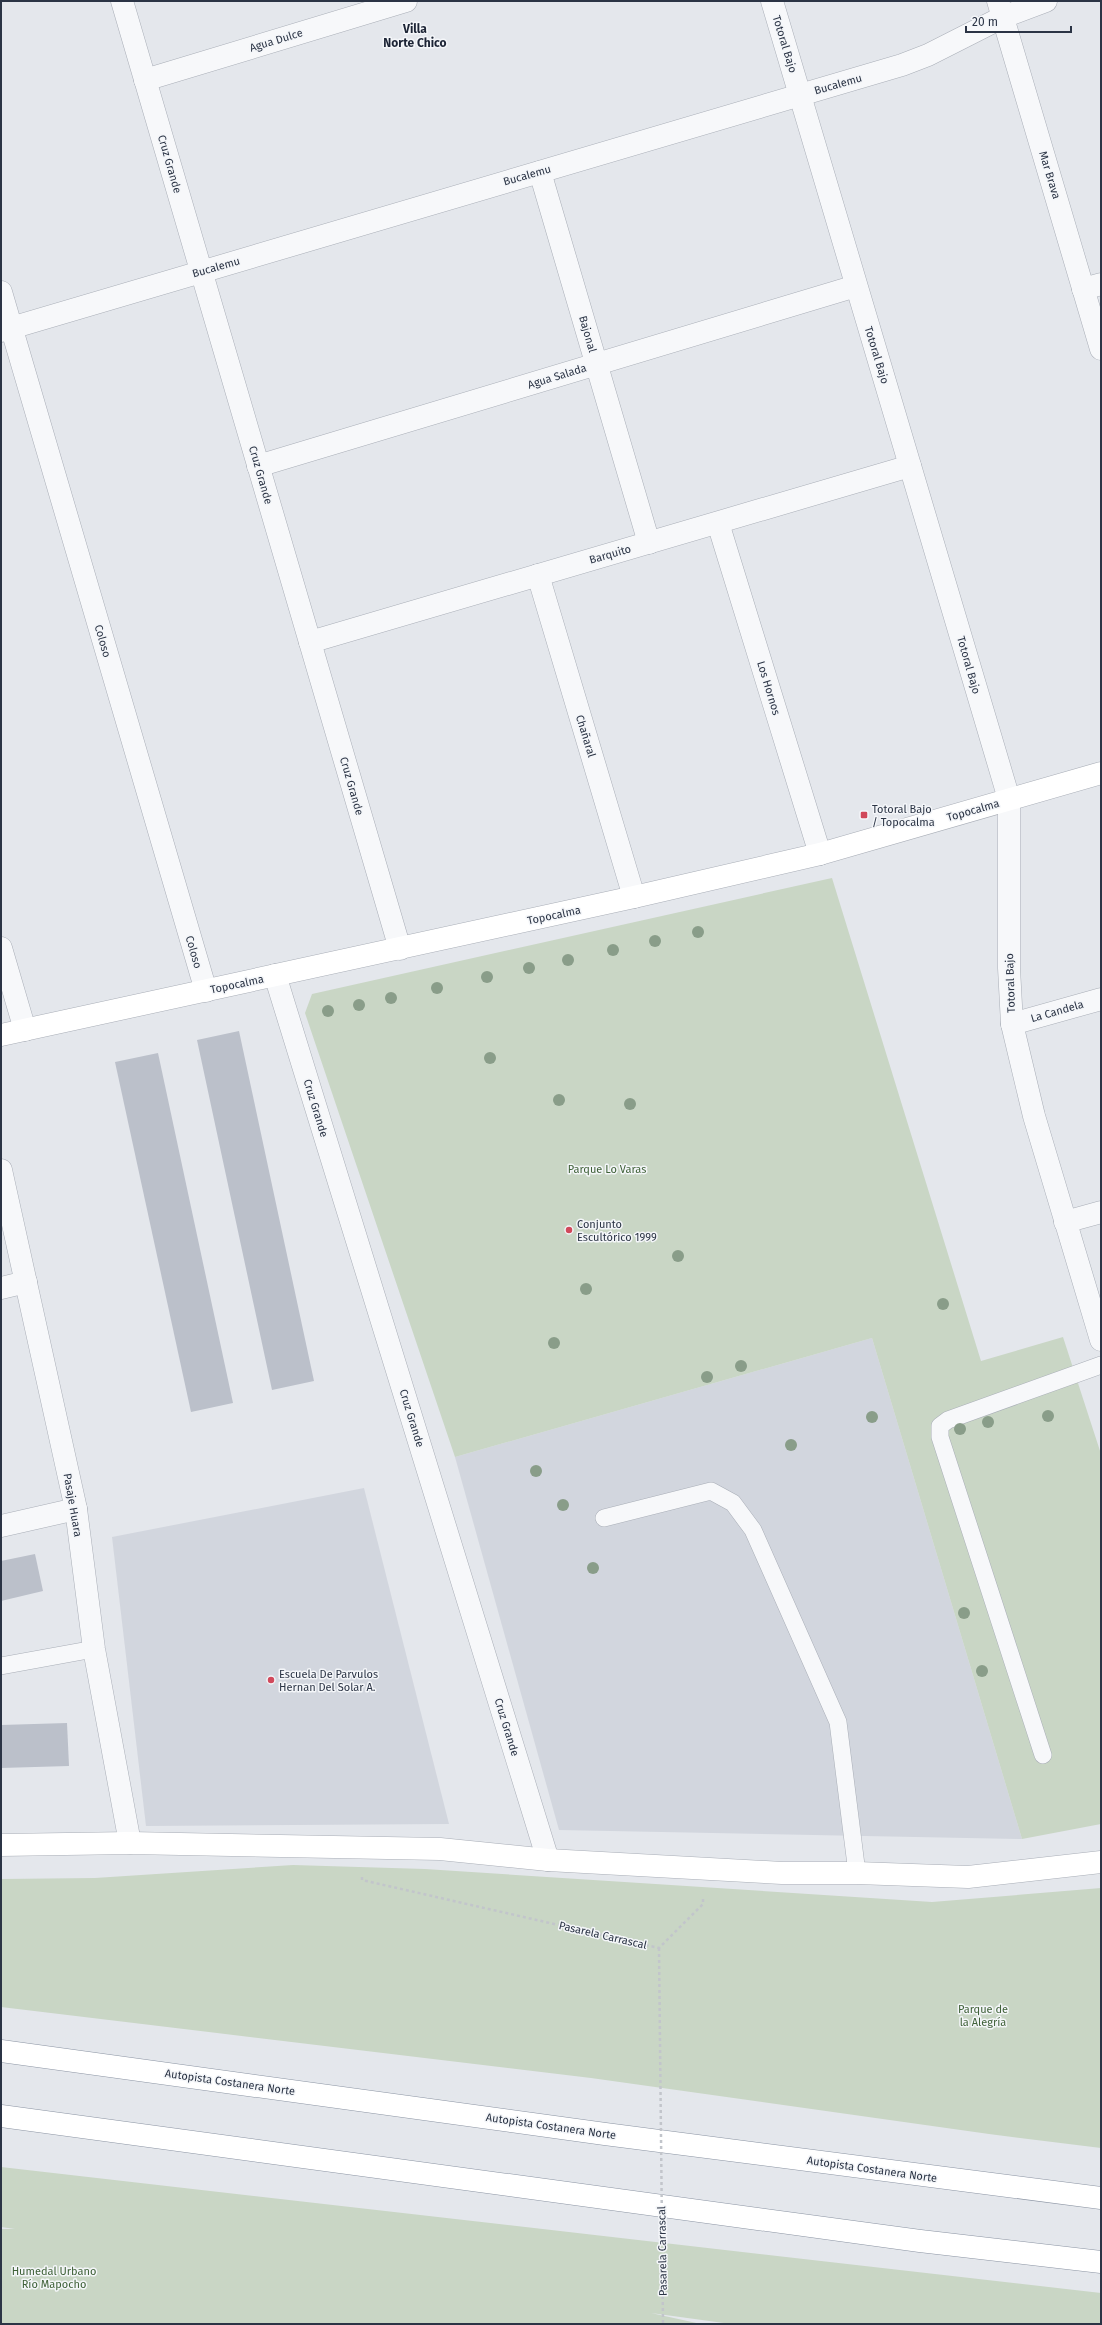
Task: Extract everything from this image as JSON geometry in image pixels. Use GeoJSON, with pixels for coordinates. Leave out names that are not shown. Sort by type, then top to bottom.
{"type":"FeatureCollection","features":[{"type":"Feature","properties":{"kind":"main road","name":"Topocalma"},"geometry":{"type":"LineString","coordinates":[[1,1035],[634,897],[820,854],[1101,773]]}},
{"type":"Feature","properties":{"kind":"main road"},"geometry":{"type":"LineString","coordinates":[[1,1845],[130,1843],[440,1849],[548,1860],[782,1873],[857,1873],[968,1877],[1101,1862]]}},
{"type":"Feature","properties":{"kind":"main road","name":"Autopista Costanera Norte"},"geometry":{"type":"LineString","coordinates":[[1,2051],[605,2134],[1101,2198]]}},
{"type":"Feature","properties":{"kind":"main road"},"geometry":{"type":"LineString","coordinates":[[1,2116],[912,2240],[1101,2262]]}},
{"type":"Feature","properties":{"kind":"street","name":"Cruz Grande"},"geometry":{"type":"LineString","coordinates":[[122,1],[400,948]]}},
{"type":"Feature","properties":{"kind":"street","name":"Agua Dulce"},"geometry":{"type":"LineString","coordinates":[[145,80],[406,1]]}},
{"type":"Feature","properties":{"kind":"street","name":"Totoral Bajo"},"geometry":{"type":"LineString","coordinates":[[772,1],[1009,799],[1009,968],[1012,1024],[1032,1109],[1101,1340]]}},
{"type":"Feature","properties":{"kind":"street","name":"Bucalemu"},"geometry":{"type":"LineString","coordinates":[[6,329],[915,60],[1000,9],[1046,1]]}},
{"type":"Feature","properties":{"kind":"street","name":"Mar Brava"},"geometry":{"type":"LineString","coordinates":[[1000,9],[1092,286],[1101,348]]}},
{"type":"Feature","properties":{"kind":"street","name":"Bajonal"},"geometry":{"type":"LineString","coordinates":[[540,172],[649,543]]}},
{"type":"Feature","properties":{"kind":"street","name":"Agua Salada"},"geometry":{"type":"LineString","coordinates":[[258,466],[856,286]]}},
{"type":"Feature","properties":{"kind":"street","name":"Coloso"},"geometry":{"type":"LineString","coordinates":[[1,292],[6,329],[206,991]]}},
{"type":"Feature","properties":{"kind":"street","name":"Barquito"},"geometry":{"type":"LineString","coordinates":[[310,642],[910,466]]}},
{"type":"Feature","properties":{"kind":"street","name":"Los Hornos"},"geometry":{"type":"LineString","coordinates":[[718,523],[820,854]]}},
{"type":"Feature","properties":{"kind":"street","name":"Chañaral"},"geometry":{"type":"LineString","coordinates":[[538,575],[634,897]]}},
{"type":"Feature","properties":{"kind":"street"},"geometry":{"type":"LineString","coordinates":[[1,948],[25,1030]]}},
{"type":"Feature","properties":{"kind":"street","name":"Cruz Grande"},"geometry":{"type":"LineString","coordinates":[[275,975],[548,1860]]}},
{"type":"Feature","properties":{"kind":"street","name":"La Candela"},"geometry":{"type":"LineString","coordinates":[[1012,1024],[1101,999]]}},
{"type":"Feature","properties":{"kind":"street","name":"Pasaje Huara"},"geometry":{"type":"LineString","coordinates":[[1,1170],[76,1509],[94,1649],[130,1843]]}},
{"type":"Feature","properties":{"kind":"street"},"geometry":{"type":"LineString","coordinates":[[1065,1222],[1101,1212]]}},
{"type":"Feature","properties":{"kind":"street"},"geometry":{"type":"LineString","coordinates":[[1,1288],[26,1282]]}},
{"type":"Feature","properties":{"kind":"street"},"geometry":{"type":"LineString","coordinates":[[1,1526],[76,1509]]}},
{"type":"Feature","properties":{"kind":"lane"},"geometry":{"type":"LineString","coordinates":[[1043,1755],[940,1437],[940,1426],[948,1420],[1101,1366]]}},
{"type":"Feature","properties":{"kind":"lane"},"geometry":{"type":"LineString","coordinates":[[604,1518],[711,1491],[733,1502],[753,1530],[838,1722],[857,1873]]}},
{"type":"Feature","properties":{"kind":"lane"},"geometry":{"type":"LineString","coordinates":[[1,1666],[94,1649]]}},
{"type":"Feature","properties":{"kind":"path","name":"Pasarela Carrascal"},"geometry":{"type":"LineString","coordinates":[[363,1871],[362,1880],[659,1948],[663,2324]]}},
{"type":"Feature","properties":{"kind":"path"},"geometry":{"type":"LineString","coordinates":[[659,1948],[703,1904]]}},
{"type":"Feature","properties":{"kind":"shaded area"},"geometry":{"type":"Polygon","coordinates":[[[872,1338],[1022,1839],[559,1830],[455,1457],[872,1338]]]}},
{"type":"Feature","properties":{"kind":"shaded area","name":"Escuela De Parvulos Hernan Del Solar A."},"geometry":{"type":"Polygon","coordinates":[[[364,1488],[449,1824],[146,1826],[112,1537],[364,1488]]]}},
{"type":"Feature","properties":{"kind":"green space","name":"Parque Lo Varas"},"geometry":{"type":"Polygon","coordinates":[[[832,878],[981,1361],[1063,1337],[1101,1454],[1101,1824],[1022,1839],[872,1338],[455,1457],[305,1013],[312,994],[832,878]]]}},
{"type":"Feature","properties":{"kind":"green space","name":"Parque de la Alegría"},"geometry":{"type":"Polygon","coordinates":[[[293,1865],[425,1869],[932,1902],[1101,1888],[1101,2148],[989,2134],[591,2078],[1,2007],[1,1879],[95,1878],[293,1865]]]}},
{"type":"Feature","properties":{"kind":"green space","name":"Humedal Urbano Río Mapocho"},"geometry":{"type":"Polygon","coordinates":[[[1,2167],[1101,2293],[1101,2324],[731,2324],[651,2313],[701,2324],[1,2324],[1,2229],[15,2229],[1,2227],[1,2167]]]}},
{"type":"Feature","properties":{"kind":"building"},"geometry":{"type":"Polygon","coordinates":[[[239,1031],[314,1381],[272,1390],[197,1040],[239,1031]]]}},
{"type":"Feature","properties":{"kind":"building"},"geometry":{"type":"Polygon","coordinates":[[[158,1053],[233,1403],[191,1412],[115,1062],[158,1053]]]}},
{"type":"Feature","properties":{"kind":"building"},"geometry":{"type":"Polygon","coordinates":[[[35,1554],[43,1591],[1,1601],[1,1561],[35,1554]]]}},
{"type":"Feature","properties":{"kind":"building"},"geometry":{"type":"Polygon","coordinates":[[[67,1723],[69,1766],[1,1768],[1,1725],[67,1723]]]}},
{"type":"Feature","properties":{"kind":"place","name":"Totoral Bajo / Topocalma"},"geometry":{"type":"Point","coordinates":[864,815]}},
{"type":"Feature","properties":{"kind":"place","name":"Conjunto Escultórico 1999"},"geometry":{"type":"Point","coordinates":[569,1230]}},
{"type":"Feature","properties":{"kind":"place","name":"Escuela De Parvulos Hernan Del Solar A."},"geometry":{"type":"Point","coordinates":[271,1680]}},
{"type":"Feature","properties":{"kind":"district","name":"Villa Norte Chico"},"geometry":{"type":"Point","coordinates":[415,36]}}]}
